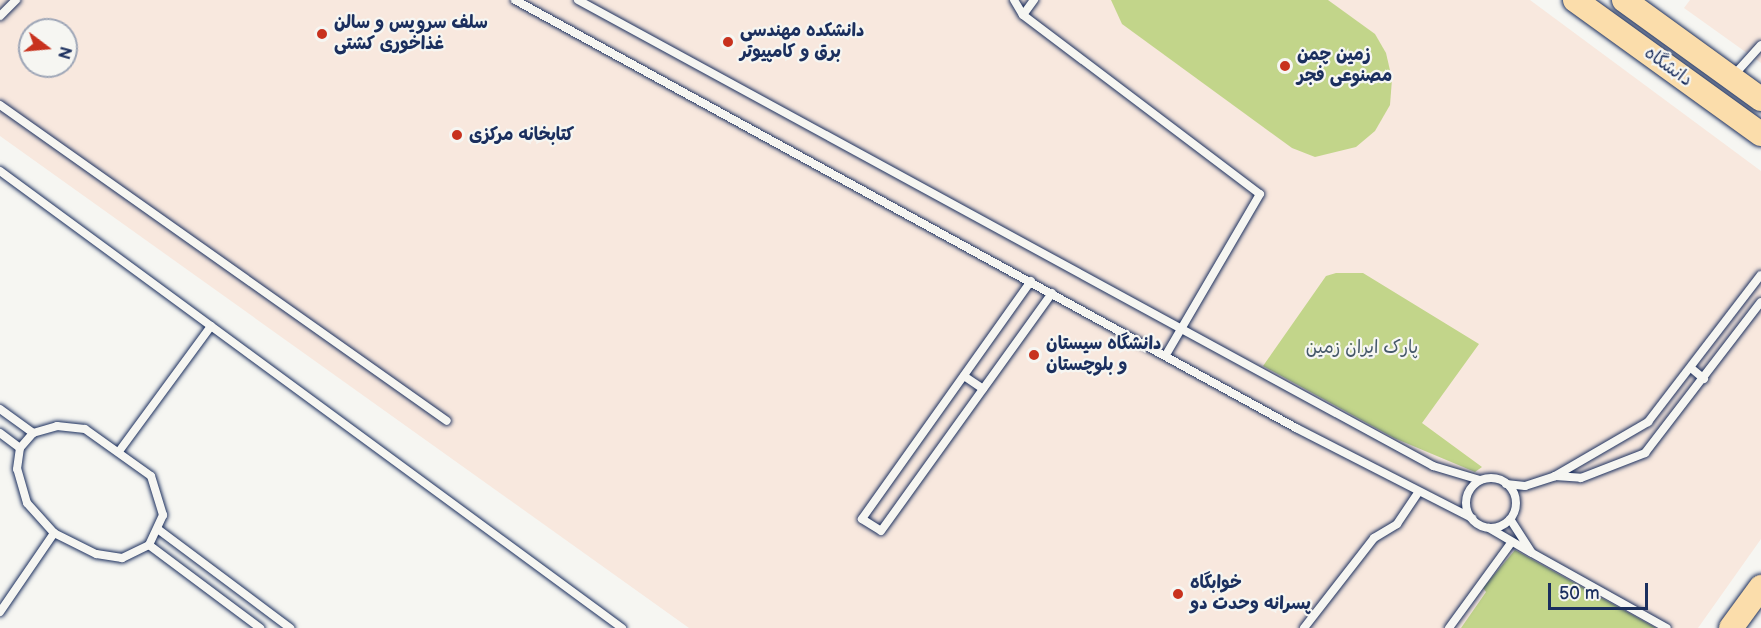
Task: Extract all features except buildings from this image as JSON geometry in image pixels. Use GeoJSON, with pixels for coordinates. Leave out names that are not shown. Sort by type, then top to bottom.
{"type":"FeatureCollection","features":[{"type":"Feature","properties":{"kind":"main road","name":"دانشگاه"},"geometry":{"type":"LineString","coordinates":[[1575,0],[1761,134]]}},
{"type":"Feature","properties":{"kind":"main road","name":"دانشگاه"},"geometry":{"type":"LineString","coordinates":[[1627,2],[1761,99]]}},
{"type":"Feature","properties":{"kind":"main road"},"geometry":{"type":"LineString","coordinates":[[1613,28],[1627,2]]}},
{"type":"Feature","properties":{"kind":"main road"},"geometry":{"type":"LineString","coordinates":[[1731,628],[1761,587]]}},
{"type":"Feature","properties":{"kind":"lane"},"geometry":{"type":"LineString","coordinates":[[0,16],[16,0]]}},
{"type":"Feature","properties":{"kind":"lane"},"geometry":{"type":"LineString","coordinates":[[515,0],[1418,493],[1472,518],[1511,543],[1667,628]]}},
{"type":"Feature","properties":{"kind":"lane"},"geometry":{"type":"LineString","coordinates":[[578,0],[1433,466],[1480,480],[1525,486],[1555,476],[1648,422],[1761,275]]}},
{"type":"Feature","properties":{"kind":"lane"},"geometry":{"type":"LineString","coordinates":[[1014,0],[1023,15],[1260,194],[1166,355]]}},
{"type":"Feature","properties":{"kind":"lane"},"geometry":{"type":"LineString","coordinates":[[1023,15],[1034,0]]}},
{"type":"Feature","properties":{"kind":"lane"},"geometry":{"type":"LineString","coordinates":[[1733,79],[1760,45]]}},
{"type":"Feature","properties":{"kind":"lane"},"geometry":{"type":"LineString","coordinates":[[0,105],[447,421]]}},
{"type":"Feature","properties":{"kind":"lane"},"geometry":{"type":"LineString","coordinates":[[0,171],[622,628]]}},
{"type":"Feature","properties":{"kind":"lane"},"geometry":{"type":"LineString","coordinates":[[1030,282],[862,519],[881,531],[1052,293]]}},
{"type":"Feature","properties":{"kind":"lane"},"geometry":{"type":"LineString","coordinates":[[1555,476],[1581,478],[1645,453],[1761,302]]}},
{"type":"Feature","properties":{"kind":"lane"},"geometry":{"type":"LineString","coordinates":[[120,450],[210,326]]}},
{"type":"Feature","properties":{"kind":"lane"},"geometry":{"type":"LineString","coordinates":[[1691,368],[1704,379]]}},
{"type":"Feature","properties":{"kind":"lane"},"geometry":{"type":"LineString","coordinates":[[964,375],[984,389]]}},
{"type":"Feature","properties":{"kind":"lane"},"geometry":{"type":"LineString","coordinates":[[0,409],[33,433]]}},
{"type":"Feature","properties":{"kind":"lane"},"geometry":{"type":"LineString","coordinates":[[57,426],[85,429],[120,450],[151,476],[162,497],[159,530],[149,545],[122,558],[96,554],[54,533],[27,502],[17,470],[20,448],[33,433],[57,426]]}},
{"type":"Feature","properties":{"kind":"lane"},"geometry":{"type":"LineString","coordinates":[[0,433],[20,448]]}},
{"type":"Feature","properties":{"kind":"lane"},"geometry":{"type":"LineString","coordinates":[[1472,518],[1466,499],[1480,480]]}},
{"type":"Feature","properties":{"kind":"lane"},"geometry":{"type":"LineString","coordinates":[[1488,527],[1510,519],[1516,503],[1506,483]]}},
{"type":"Feature","properties":{"kind":"lane"},"geometry":{"type":"LineString","coordinates":[[1304,628],[1374,538],[1397,524],[1418,493]]}},
{"type":"Feature","properties":{"kind":"lane"},"geometry":{"type":"LineString","coordinates":[[1510,519],[1532,553]]}},
{"type":"Feature","properties":{"kind":"lane"},"geometry":{"type":"LineString","coordinates":[[159,530],[290,628]]}},
{"type":"Feature","properties":{"kind":"lane"},"geometry":{"type":"LineString","coordinates":[[0,612],[54,533]]}},
{"type":"Feature","properties":{"kind":"lane"},"geometry":{"type":"LineString","coordinates":[[1449,628],[1511,543]]}},
{"type":"Feature","properties":{"kind":"lane"},"geometry":{"type":"LineString","coordinates":[[149,545],[260,628]]}},
{"type":"Feature","properties":{"kind":"shaded area","name":"دانشگاه سیستان و بلوچستان"},"geometry":{"type":"Polygon","coordinates":[[[0,0],[1530,0],[1761,171],[1761,539],[1698,628],[689,628],[0,136],[0,0]]]}},
{"type":"Feature","properties":{"kind":"shaded area"},"geometry":{"type":"Polygon","coordinates":[[[1690,0],[1761,0],[1761,63],[1684,8],[1690,0]]]}},
{"type":"Feature","properties":{"kind":"green space","name":"زمین چمن مصنوعی فجر"},"geometry":{"type":"Polygon","coordinates":[[[1111,0],[1328,0],[1375,34],[1386,53],[1392,79],[1390,105],[1375,131],[1356,147],[1315,157],[1292,148],[1122,24],[1111,0]]]}},
{"type":"Feature","properties":{"kind":"green space","name":"پارک ایران زمین"},"geometry":{"type":"Polygon","coordinates":[[[1336,273],[1363,273],[1479,344],[1422,423],[1482,467],[1475,472],[1394,438],[1263,366],[1326,276],[1336,273]]]}},
{"type":"Feature","properties":{"kind":"green space"},"geometry":{"type":"Polygon","coordinates":[[[1515,550],[1656,628],[1461,628],[1486,592],[1483,588],[1515,550]]]}},
{"type":"Feature","properties":{"kind":"place","name":"سلف سرویس و سالن غذاخوری کشتی"},"geometry":{"type":"Point","coordinates":[322,34]}},
{"type":"Feature","properties":{"kind":"place","name":"دانشکده مهندسی برق و کامپیوتر"},"geometry":{"type":"Point","coordinates":[728,42]}},
{"type":"Feature","properties":{"kind":"place","name":"زمین چمن مصنوعی فجر"},"geometry":{"type":"Point","coordinates":[1285,66]}},
{"type":"Feature","properties":{"kind":"place","name":"کتابخانه مرکزی"},"geometry":{"type":"Point","coordinates":[457,135]}},
{"type":"Feature","properties":{"kind":"place","name":"دانشگاه سیستان و بلوچستان"},"geometry":{"type":"Point","coordinates":[1034,355]}},
{"type":"Feature","properties":{"kind":"place","name":"خوابگاه پسرانه وحدت دو"},"geometry":{"type":"Point","coordinates":[1178,594]}}]}
